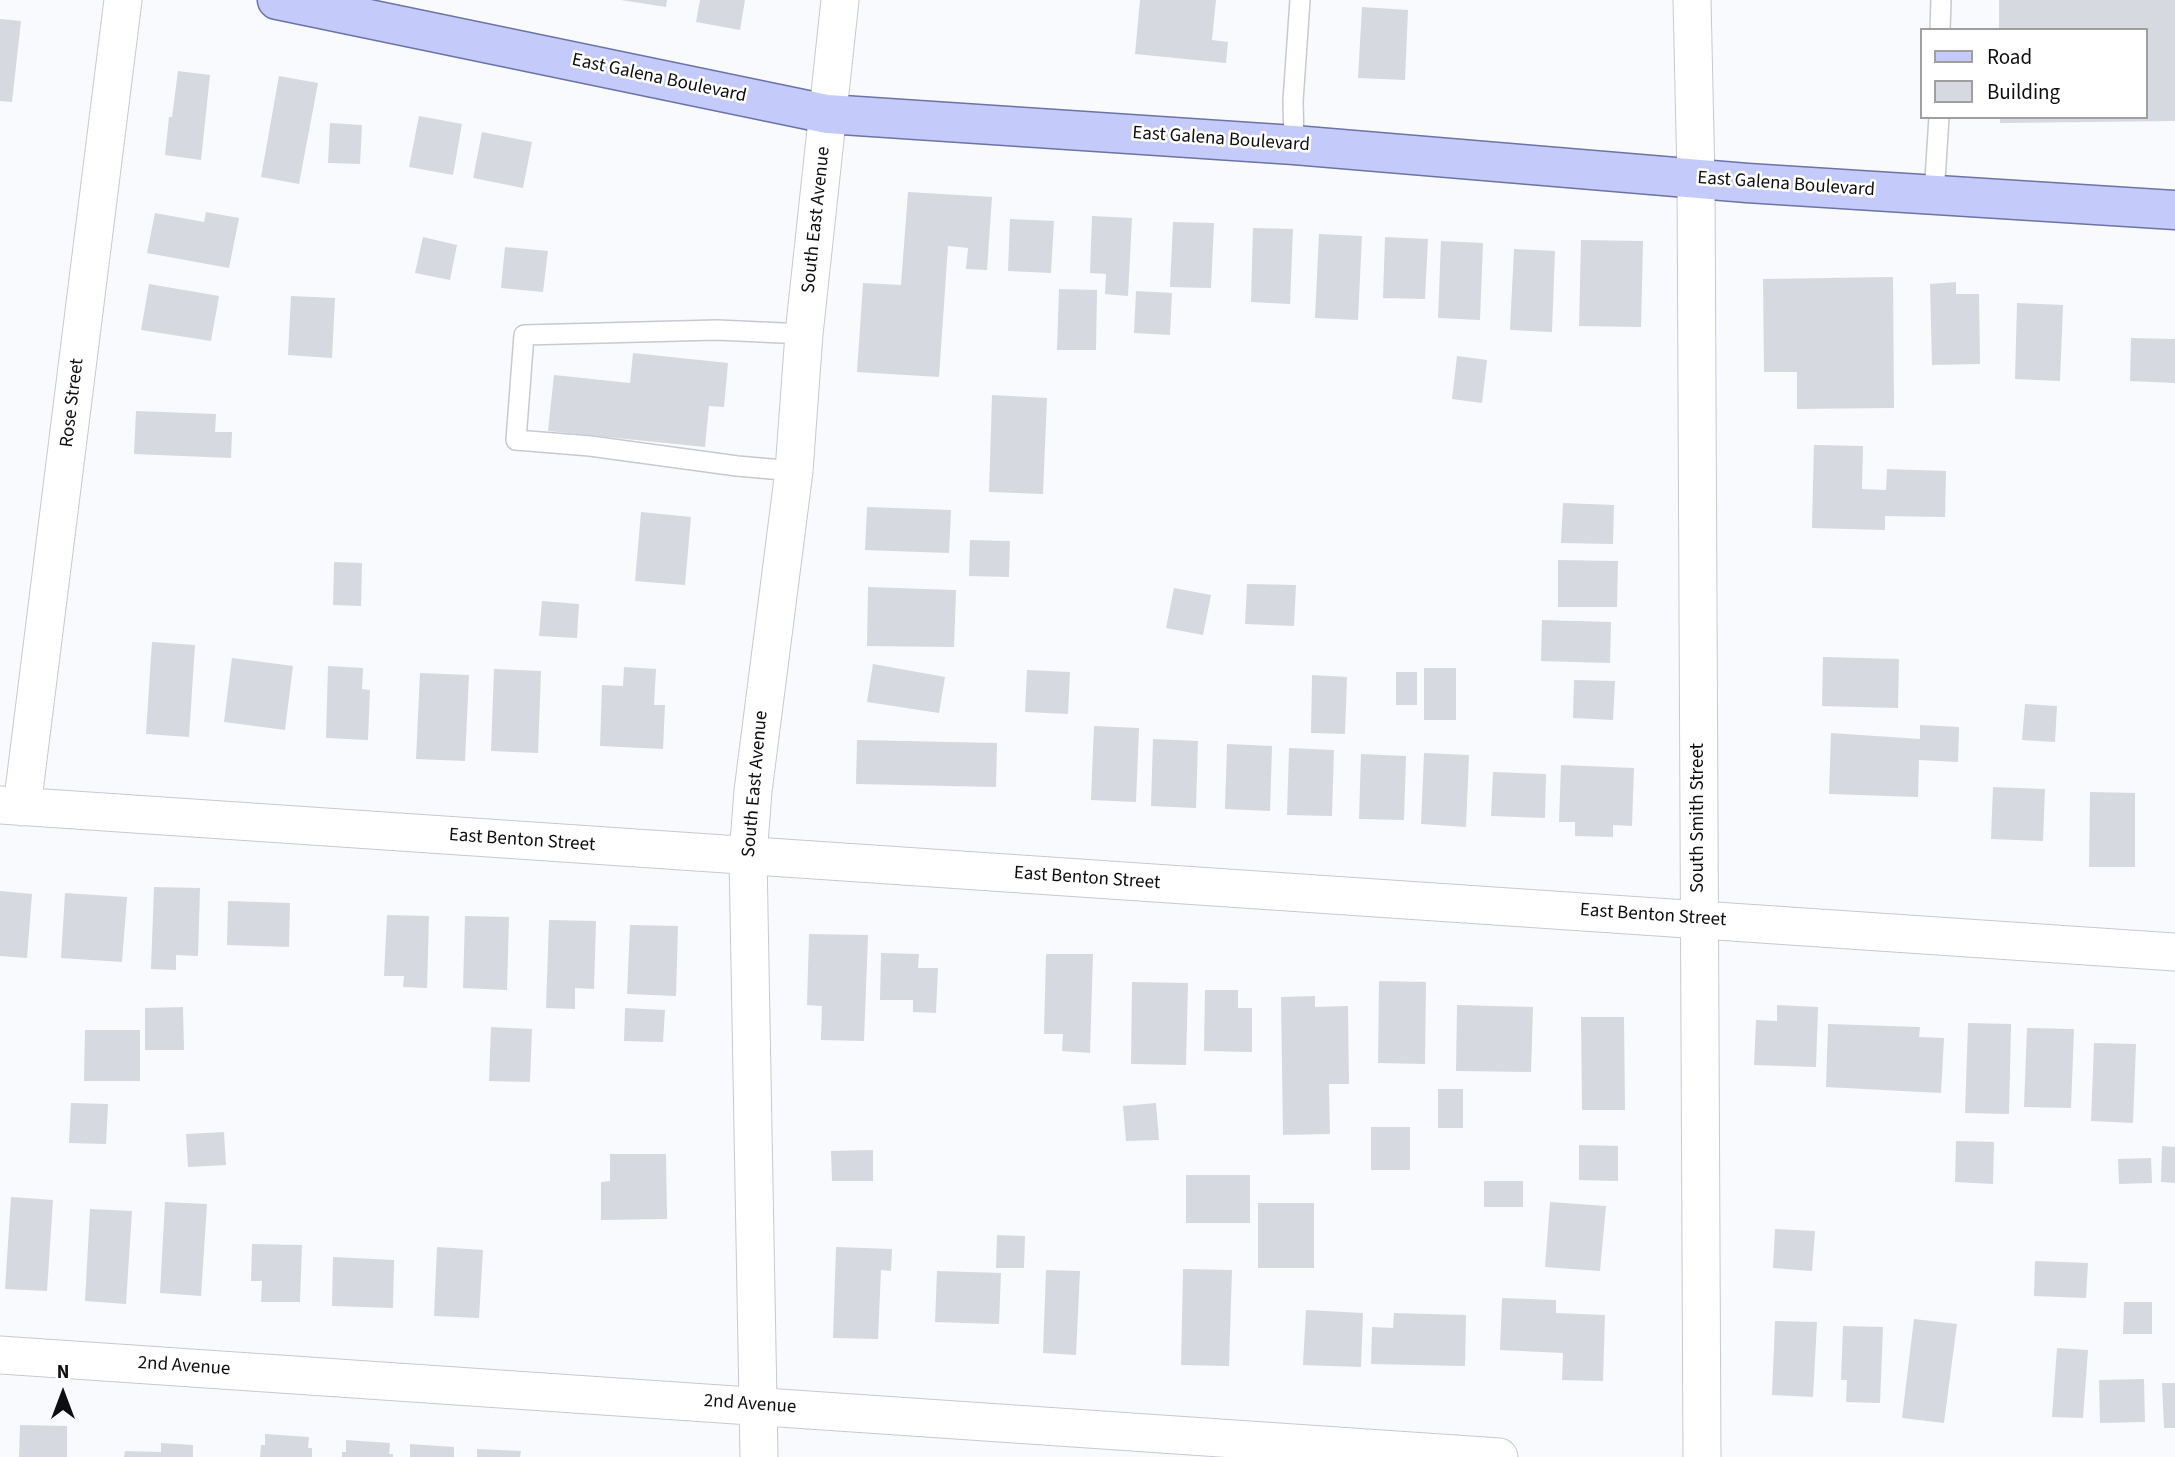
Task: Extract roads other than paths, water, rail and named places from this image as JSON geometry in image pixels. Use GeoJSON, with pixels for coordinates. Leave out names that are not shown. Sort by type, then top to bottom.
{"type":"FeatureCollection","features":[{"type":"Feature","properties":{"kind":"main road","name":"East Galena Boulevard"},"geometry":{"type":"LineString","coordinates":[[277,0],[828,114],[1294,145],[1696,179],[2175,210]]}},
{"type":"Feature","properties":{"kind":"street","name":"Rose Street"},"geometry":{"type":"LineString","coordinates":[[11,806],[123,0]]}},
{"type":"Feature","properties":{"kind":"street","name":"South East Avenue"},"geometry":{"type":"LineString","coordinates":[[759,1457],[748,856],[753,792],[794,471],[804,334],[840,0]]}},
{"type":"Feature","properties":{"kind":"street","name":"South Smith Street"},"geometry":{"type":"LineString","coordinates":[[1692,0],[1696,179],[1702,1457]]}},
{"type":"Feature","properties":{"kind":"street","name":"East Benton Street"},"geometry":{"type":"LineString","coordinates":[[11,806],[2175,952]]}},
{"type":"Feature","properties":{"kind":"street","name":"2nd Avenue"},"geometry":{"type":"LineString","coordinates":[[0,1355],[1499,1457]]}},
{"type":"Feature","properties":{"kind":"lane"},"geometry":{"type":"LineString","coordinates":[[1294,145],[1293,101],[1300,0]]}},
{"type":"Feature","properties":{"kind":"lane"},"geometry":{"type":"LineString","coordinates":[[1940,28],[1941,0]]}},
{"type":"Feature","properties":{"kind":"lane"},"geometry":{"type":"LineString","coordinates":[[1934,195],[1939,119]]}},
{"type":"Feature","properties":{"kind":"lane"},"geometry":{"type":"LineString","coordinates":[[794,471],[590,446],[516,440],[524,335],[717,330],[804,334]]}}]}
